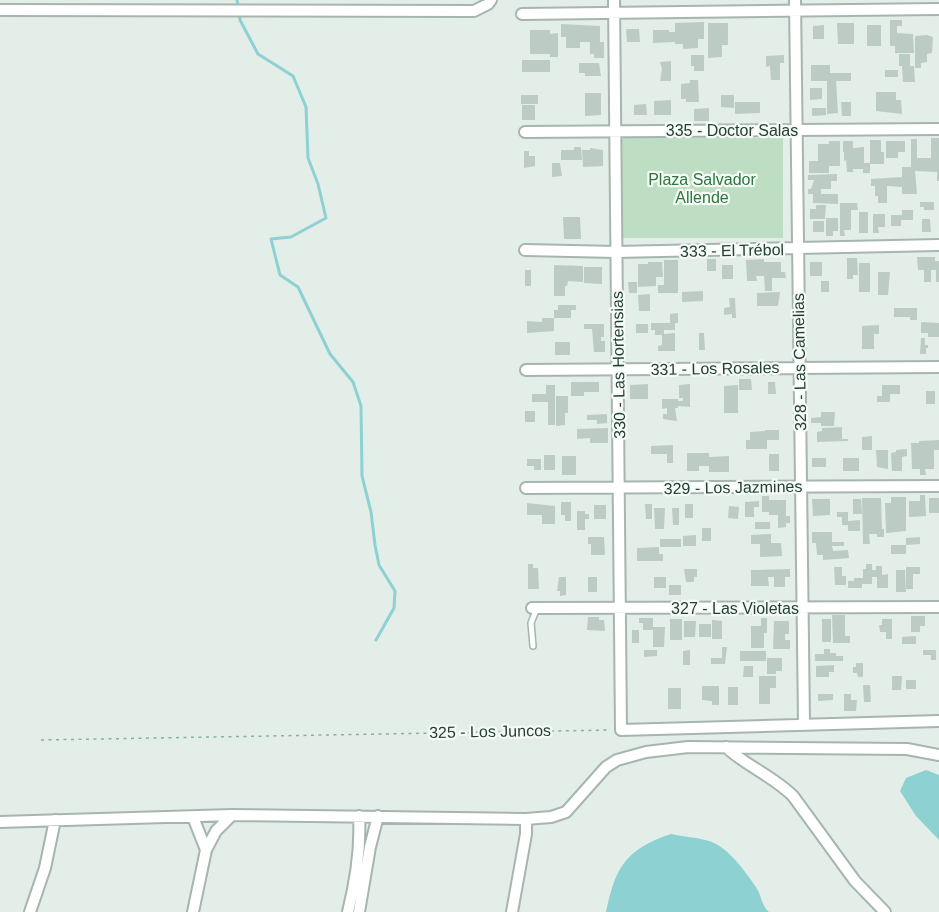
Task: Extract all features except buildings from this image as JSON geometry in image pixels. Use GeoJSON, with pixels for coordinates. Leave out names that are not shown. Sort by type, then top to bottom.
{"type":"FeatureCollection","features":[{"type":"Feature","properties":{"kind":"street"},"geometry":{"type":"LineString","coordinates":[[0,10],[474,11],[491,0]]}},
{"type":"Feature","properties":{"kind":"street","name":"330 - Las Hortensias"},"geometry":{"type":"LineString","coordinates":[[614,0],[621,730]]}},
{"type":"Feature","properties":{"kind":"street"},"geometry":{"type":"LineString","coordinates":[[522,14],[614,14],[795,6],[939,9]]}},
{"type":"Feature","properties":{"kind":"street","name":"328 - Las Camelias"},"geometry":{"type":"LineString","coordinates":[[795,6],[804,723]]}},
{"type":"Feature","properties":{"kind":"street","name":"335 - Doctor Salas"},"geometry":{"type":"LineString","coordinates":[[525,132],[939,129]]}},
{"type":"Feature","properties":{"kind":"street","name":"333 - El Trébol"},"geometry":{"type":"LineString","coordinates":[[525,250],[616,252],[939,245]]}},
{"type":"Feature","properties":{"kind":"street","name":"331 - Los Rosales"},"geometry":{"type":"LineString","coordinates":[[526,370],[939,367]]}},
{"type":"Feature","properties":{"kind":"street","name":"329 - Los Jazmines"},"geometry":{"type":"LineString","coordinates":[[526,488],[939,486]]}},
{"type":"Feature","properties":{"kind":"street","name":"327 - Las Violetas"},"geometry":{"type":"LineString","coordinates":[[534,608],[939,607]]}},
{"type":"Feature","properties":{"kind":"street"},"geometry":{"type":"LineString","coordinates":[[621,730],[804,723],[939,721]]}},
{"type":"Feature","properties":{"kind":"street"},"geometry":{"type":"LineString","coordinates":[[726,747],[743,761],[782,785],[793,796],[855,881],[885,912]]}},
{"type":"Feature","properties":{"kind":"street"},"geometry":{"type":"LineString","coordinates":[[0,822],[232,814],[526,819],[551,817],[566,812],[599,774],[617,760],[670,748],[907,749],[939,755]]}},
{"type":"Feature","properties":{"kind":"street"},"geometry":{"type":"LineString","coordinates":[[193,912],[206,850],[216,831],[232,814]]}},
{"type":"Feature","properties":{"kind":"street"},"geometry":{"type":"LineString","coordinates":[[348,912],[361,843],[359,816]]}},
{"type":"Feature","properties":{"kind":"street"},"geometry":{"type":"LineString","coordinates":[[359,912],[370,846],[378,816]]}},
{"type":"Feature","properties":{"kind":"street"},"geometry":{"type":"LineString","coordinates":[[193,817],[206,850]]}},
{"type":"Feature","properties":{"kind":"street"},"geometry":{"type":"LineString","coordinates":[[512,912],[526,834],[526,819]]}},
{"type":"Feature","properties":{"kind":"street"},"geometry":{"type":"LineString","coordinates":[[30,912],[45,868],[54,820]]}},
{"type":"Feature","properties":{"kind":"lane"},"geometry":{"type":"LineString","coordinates":[[533,646],[531,623],[534,608]]}},
{"type":"Feature","properties":{"kind":"path","name":"325 - Los Juncos"},"geometry":{"type":"LineString","coordinates":[[41,740],[621,730]]}},
{"type":"Feature","properties":{"kind":"green space","name":"Plaza Salvador Allende"},"geometry":{"type":"Polygon","coordinates":[[[622,138],[783,138],[783,238],[621,238],[622,138]]]}},
{"type":"Feature","properties":{"kind":"water"},"geometry":{"type":"Polygon","coordinates":[[[926,770],[939,775],[939,840],[916,816],[900,791],[906,778],[926,770]]]}},
{"type":"Feature","properties":{"kind":"water"},"geometry":{"type":"Polygon","coordinates":[[[671,834],[704,840],[723,848],[747,874],[769,912],[606,912],[614,883],[625,862],[643,846],[671,834]]]}},
{"type":"Feature","properties":{"kind":"waterway"},"geometry":{"type":"LineString","coordinates":[[237,0],[240,20],[258,54],[293,76],[306,107],[308,158],[318,184],[326,218],[291,237],[271,239],[280,275],[298,287],[330,354],[353,382],[361,406],[362,476],[371,512],[379,565],[395,591],[394,608],[376,640]]}}]}
